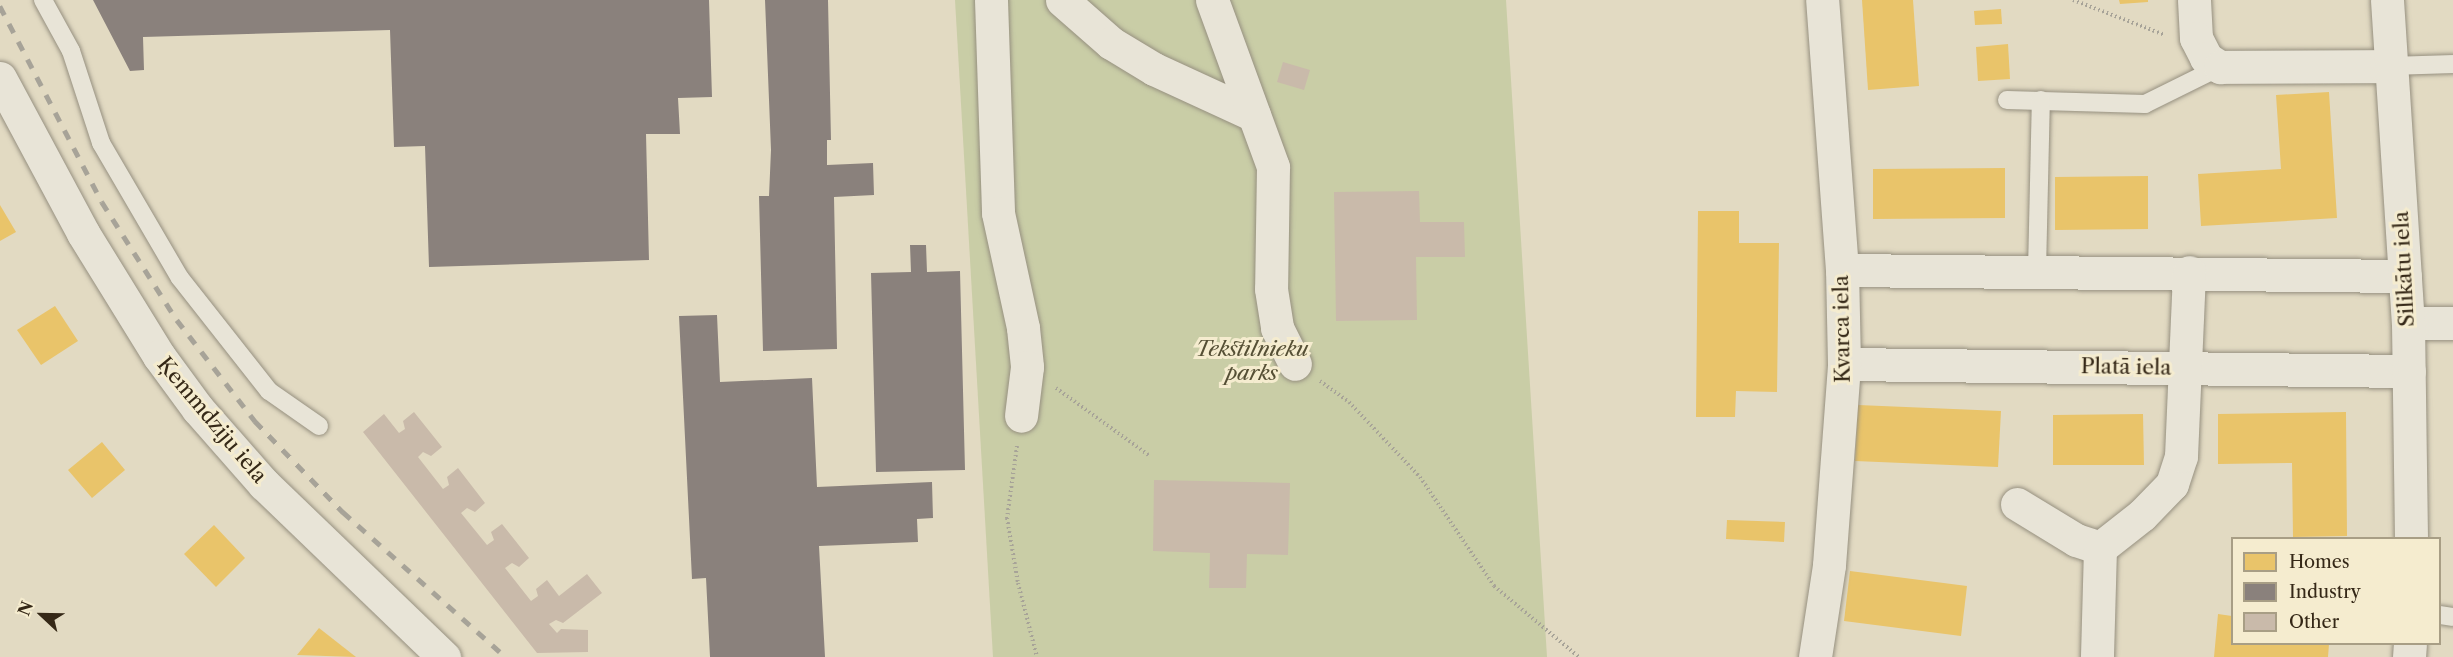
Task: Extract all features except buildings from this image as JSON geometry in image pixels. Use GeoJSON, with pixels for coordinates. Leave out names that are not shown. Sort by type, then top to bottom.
{"type":"FeatureCollection","features":[{"type":"Feature","properties":{"kind":"street"},"geometry":{"type":"LineString","coordinates":[[991,0],[998,213],[1023,328],[1027,367],[1021,416]]}},
{"type":"Feature","properties":{"kind":"street"},"geometry":{"type":"LineString","coordinates":[[1062,0],[1111,43],[1154,69],[1254,115]]}},
{"type":"Feature","properties":{"kind":"street"},"geometry":{"type":"LineString","coordinates":[[1212,0],[1273,167],[1271,289],[1277,328],[1295,364]]}},
{"type":"Feature","properties":{"kind":"street","name":"Kvarca iela"},"geometry":{"type":"LineString","coordinates":[[1815,657],[1829,565],[1844,364],[1842,270],[1822,0]]}},
{"type":"Feature","properties":{"kind":"street"},"geometry":{"type":"LineString","coordinates":[[2194,0],[2196,38],[2206,58],[2220,67],[2391,66]]}},
{"type":"Feature","properties":{"kind":"street","name":"Silikātu iela"},"geometry":{"type":"LineString","coordinates":[[2387,0],[2408,323],[2411,537]]}},
{"type":"Feature","properties":{"kind":"street","name":"Ķemmdziju iela"},"geometry":{"type":"LineString","coordinates":[[0,78],[83,233],[159,356],[198,409],[264,484],[444,657]]}},
{"type":"Feature","properties":{"kind":"street"},"geometry":{"type":"LineString","coordinates":[[1842,270],[2405,276]]}},
{"type":"Feature","properties":{"kind":"street"},"geometry":{"type":"LineString","coordinates":[[2100,548],[2142,515],[2172,484],[2181,456],[2187,368],[2189,272]]}},
{"type":"Feature","properties":{"kind":"street"},"geometry":{"type":"LineString","coordinates":[[2408,323],[2453,323]]}},
{"type":"Feature","properties":{"kind":"street","name":"Platā iela"},"geometry":{"type":"LineString","coordinates":[[1844,364],[2409,371]]}},
{"type":"Feature","properties":{"kind":"street"},"geometry":{"type":"LineString","coordinates":[[2017,504],[2076,540],[2100,548]]}},
{"type":"Feature","properties":{"kind":"street"},"geometry":{"type":"LineString","coordinates":[[2097,657],[2100,548]]}},
{"type":"Feature","properties":{"kind":"lane"},"geometry":{"type":"LineString","coordinates":[[43,0],[71,51],[101,143],[180,278],[269,391],[319,426]]}},
{"type":"Feature","properties":{"kind":"lane"},"geometry":{"type":"LineString","coordinates":[[2391,66],[2453,64]]}},
{"type":"Feature","properties":{"kind":"lane"},"geometry":{"type":"LineString","coordinates":[[2007,100],[2145,104],[2220,67]]}},
{"type":"Feature","properties":{"kind":"lane"},"geometry":{"type":"LineString","coordinates":[[2037,271],[2041,100]]}},
{"type":"Feature","properties":{"kind":"path"},"geometry":{"type":"LineString","coordinates":[[2073,0],[2164,35],[2196,38]]}},
{"type":"Feature","properties":{"kind":"path"},"geometry":{"type":"LineString","coordinates":[[1295,364],[1349,402],[1420,477],[1494,586],[1579,657]]}},
{"type":"Feature","properties":{"kind":"path"},"geometry":{"type":"LineString","coordinates":[[1027,367],[1150,456]]}},
{"type":"Feature","properties":{"kind":"path"},"geometry":{"type":"LineString","coordinates":[[1021,416],[1007,518],[1018,583],[1038,657]]}},
{"type":"Feature","properties":{"kind":"green space","name":"Tekstilnieku parks"},"geometry":{"type":"Polygon","coordinates":[[[955,0],[1506,0],[1547,657],[993,657],[955,0]]]}},
{"type":"Feature","properties":{"kind":"railway"},"geometry":{"type":"LineString","coordinates":[[0,6],[102,202],[177,320],[255,421],[343,512],[506,657]]}}]}
